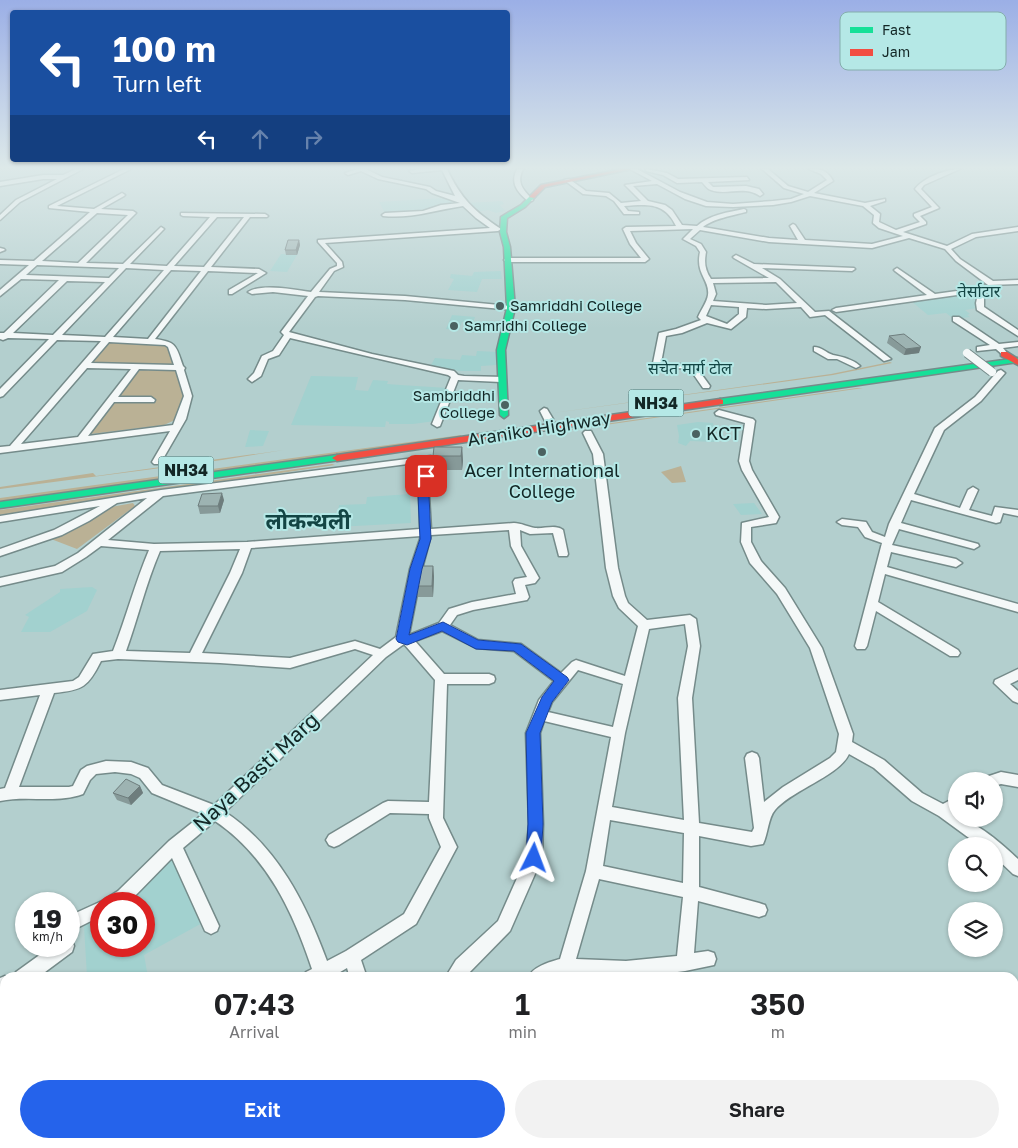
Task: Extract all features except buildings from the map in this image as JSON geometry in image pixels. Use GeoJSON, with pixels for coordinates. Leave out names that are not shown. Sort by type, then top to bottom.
{"type":"FeatureCollection","features":[{"type":"Feature","properties":{"kind":"main road"},"geometry":{"type":"LineString","coordinates":[[502,223],[500,231],[507,247],[511,308],[501,350],[504,416]]}},
{"type":"Feature","properties":{"kind":"main road","name":"Araniko Highway"},"geometry":{"type":"LineString","coordinates":[[0,505],[478,439],[547,419],[1001,350],[1017,359]]}},
{"type":"Feature","properties":{"kind":"main road","name":"Araniko Highway"},"geometry":{"type":"LineString","coordinates":[[0,495],[547,419],[1017,359]]}},
{"type":"Feature","properties":{"kind":"street"},"geometry":{"type":"LineString","coordinates":[[0,294],[83,223]]}},
{"type":"Feature","properties":{"kind":"street"},"geometry":{"type":"LineString","coordinates":[[80,265],[123,223]]}},
{"type":"Feature","properties":{"kind":"street"},"geometry":{"type":"LineString","coordinates":[[13,448],[208,223]]}},
{"type":"Feature","properties":{"kind":"street"},"geometry":{"type":"LineString","coordinates":[[150,341],[243,223]]}},
{"type":"Feature","properties":{"kind":"street"},"geometry":{"type":"LineString","coordinates":[[486,223],[500,231]]}},
{"type":"Feature","properties":{"kind":"street"},"geometry":{"type":"LineString","coordinates":[[677,223],[680,227]]}},
{"type":"Feature","properties":{"kind":"street"},"geometry":{"type":"LineString","coordinates":[[704,223],[686,239],[700,245],[703,252],[701,261],[703,272],[709,281],[712,294],[702,317],[728,327],[743,315],[743,306]]}},
{"type":"Feature","properties":{"kind":"street"},"geometry":{"type":"LineString","coordinates":[[878,223],[878,225],[896,232],[947,248],[958,260],[991,283],[1018,282]]}},
{"type":"Feature","properties":{"kind":"street"},"geometry":{"type":"LineString","coordinates":[[896,232],[924,223]]}},
{"type":"Feature","properties":{"kind":"street"},"geometry":{"type":"LineString","coordinates":[[793,226],[803,243]]}},
{"type":"Feature","properties":{"kind":"street"},"geometry":{"type":"LineString","coordinates":[[0,394],[161,228]]}},
{"type":"Feature","properties":{"kind":"street"},"geometry":{"type":"LineString","coordinates":[[507,260],[646,259],[633,244],[626,229],[699,228],[770,240],[872,246],[908,236]]}},
{"type":"Feature","properties":{"kind":"street"},"geometry":{"type":"LineString","coordinates":[[947,248],[974,235],[1018,229]]}},
{"type":"Feature","properties":{"kind":"street"},"geometry":{"type":"LineString","coordinates":[[288,335],[285,332],[315,295],[332,270],[340,267],[340,263],[320,241],[500,231]]}},
{"type":"Feature","properties":{"kind":"street"},"geometry":{"type":"LineString","coordinates":[[736,257],[778,280],[813,315],[826,313],[887,359]]}},
{"type":"Feature","properties":{"kind":"street"},"geometry":{"type":"LineString","coordinates":[[0,262],[259,271],[263,273],[232,292]]}},
{"type":"Feature","properties":{"kind":"street"},"geometry":{"type":"LineString","coordinates":[[753,266],[852,269]]}},
{"type":"Feature","properties":{"kind":"street"},"geometry":{"type":"LineString","coordinates":[[897,270],[933,296]]}},
{"type":"Feature","properties":{"kind":"street"},"geometry":{"type":"LineString","coordinates":[[21,277],[110,280]]}},
{"type":"Feature","properties":{"kind":"street"},"geometry":{"type":"LineString","coordinates":[[2,337],[65,279]]}},
{"type":"Feature","properties":{"kind":"street"},"geometry":{"type":"LineString","coordinates":[[709,281],[778,280]]}},
{"type":"Feature","properties":{"kind":"street"},"geometry":{"type":"LineString","coordinates":[[991,283],[982,292],[979,303],[980,308],[1018,334]]}},
{"type":"Feature","properties":{"kind":"street"},"geometry":{"type":"LineString","coordinates":[[252,292],[272,290],[315,295],[405,298],[511,308]]}},
{"type":"Feature","properties":{"kind":"street"},"geometry":{"type":"LineString","coordinates":[[836,310],[970,291],[982,292]]}},
{"type":"Feature","properties":{"kind":"street"},"geometry":{"type":"LineString","coordinates":[[709,303],[785,307],[802,305]]}},
{"type":"Feature","properties":{"kind":"street"},"geometry":{"type":"LineString","coordinates":[[956,319],[1001,350]]}},
{"type":"Feature","properties":{"kind":"street"},"geometry":{"type":"LineString","coordinates":[[706,386],[698,375],[699,370],[695,367],[658,365],[657,363],[662,335],[679,331],[707,320]]}},
{"type":"Feature","properties":{"kind":"street"},"geometry":{"type":"LineString","coordinates":[[288,335],[451,373],[455,377],[464,379],[501,379]]}},
{"type":"Feature","properties":{"kind":"street"},"geometry":{"type":"LineString","coordinates":[[252,379],[258,374],[262,362],[276,353],[288,335]]}},
{"type":"Feature","properties":{"kind":"street"},"geometry":{"type":"LineString","coordinates":[[2,337],[150,341],[171,344],[181,368],[188,396],[177,427],[157,462]]}},
{"type":"Feature","properties":{"kind":"street"},"geometry":{"type":"LineString","coordinates":[[980,349],[1001,350],[1018,344]]}},
{"type":"Feature","properties":{"kind":"street"},"geometry":{"type":"LineString","coordinates":[[817,349],[831,357],[839,357],[856,366]]}},
{"type":"Feature","properties":{"kind":"street"},"geometry":{"type":"LineString","coordinates":[[861,646],[887,544],[894,524],[909,496],[926,455],[940,428],[978,399],[997,372],[967,353]]}},
{"type":"Feature","properties":{"kind":"street"},"geometry":{"type":"LineString","coordinates":[[85,366],[181,368]]}},
{"type":"Feature","properties":{"kind":"street"},"geometry":{"type":"LineString","coordinates":[[81,439],[136,368]]}},
{"type":"Feature","properties":{"kind":"street"},"geometry":{"type":"LineString","coordinates":[[438,424],[455,377]]}},
{"type":"Feature","properties":{"kind":"street"},"geometry":{"type":"LineString","coordinates":[[112,399],[151,400]]}},
{"type":"Feature","properties":{"kind":"street"},"geometry":{"type":"LineString","coordinates":[[603,812],[758,839],[761,835],[767,808],[788,790],[835,762],[842,755],[845,745],[846,734],[816,648],[781,591],[756,563],[746,542],[746,525],[772,521],[774,517],[747,470],[744,460],[750,421],[719,413]]}},
{"type":"Feature","properties":{"kind":"street"},"geometry":{"type":"LineString","coordinates":[[0,450],[177,427]]}},
{"type":"Feature","properties":{"kind":"street"},"geometry":{"type":"LineString","coordinates":[[588,433],[598,454],[612,568],[623,605],[644,625],[690,620],[694,646],[685,698],[692,828],[691,892],[685,963]]}},
{"type":"Feature","properties":{"kind":"street"},"geometry":{"type":"LineString","coordinates":[[0,519],[161,493],[428,458],[424,495],[426,539],[416,569],[405,640],[441,679],[436,818],[449,847],[410,919],[352,957],[323,972]]}},
{"type":"Feature","properties":{"kind":"street"},"geometry":{"type":"LineString","coordinates":[[963,512],[973,490]]}},
{"type":"Feature","properties":{"kind":"street"},"geometry":{"type":"LineString","coordinates":[[0,582],[58,569],[98,542],[161,493]]}},
{"type":"Feature","properties":{"kind":"street"},"geometry":{"type":"LineString","coordinates":[[909,496],[996,520],[999,509],[1018,512]]}},
{"type":"Feature","properties":{"kind":"street"},"geometry":{"type":"LineString","coordinates":[[0,554],[32,544],[90,518],[116,500]]}},
{"type":"Feature","properties":{"kind":"street"},"geometry":{"type":"LineString","coordinates":[[842,522],[862,524],[863,529],[871,536],[887,544],[956,563]]}},
{"type":"Feature","properties":{"kind":"street"},"geometry":{"type":"LineString","coordinates":[[894,524],[974,546]]}},
{"type":"Feature","properties":{"kind":"street"},"geometry":{"type":"LineString","coordinates":[[98,542],[156,547],[247,545],[514,526],[524,527],[530,531],[558,530],[563,554]]}},
{"type":"Feature","properties":{"kind":"street"},"geometry":{"type":"LineString","coordinates":[[514,526],[518,551],[533,578],[519,582],[523,597],[472,606],[453,612],[443,626],[476,644],[516,647],[562,680]]}},
{"type":"Feature","properties":{"kind":"street"},"geometry":{"type":"LineString","coordinates":[[193,658],[236,573],[247,545]]}},
{"type":"Feature","properties":{"kind":"street"},"geometry":{"type":"LineString","coordinates":[[118,655],[134,612],[145,573],[156,547]]}},
{"type":"Feature","properties":{"kind":"street"},"geometry":{"type":"LineString","coordinates":[[880,570],[1018,608]]}},
{"type":"Feature","properties":{"kind":"street"},"geometry":{"type":"LineString","coordinates":[[873,604],[954,653]]}},
{"type":"Feature","properties":{"kind":"street"},"geometry":{"type":"LineString","coordinates":[[566,965],[594,871],[618,733],[632,682],[644,625]]}},
{"type":"Feature","properties":{"kind":"street","name":"Naya Basti Marg"},"geometry":{"type":"LineString","coordinates":[[128,892],[174,846],[215,813],[382,654],[405,640],[443,626]]}},
{"type":"Feature","properties":{"kind":"street"},"geometry":{"type":"LineString","coordinates":[[0,695],[79,685],[84,681],[97,657],[118,655],[220,658],[290,663],[355,645],[382,654]]}},
{"type":"Feature","properties":{"kind":"street"},"geometry":{"type":"LineString","coordinates":[[458,972],[504,926],[534,858],[536,824],[533,733],[546,700],[576,664],[632,682]]}},
{"type":"Feature","properties":{"kind":"street"},"geometry":{"type":"LineString","coordinates":[[1018,674],[1000,683],[1018,698]]}},
{"type":"Feature","properties":{"kind":"street"},"geometry":{"type":"LineString","coordinates":[[441,679],[489,680]]}},
{"type":"Feature","properties":{"kind":"street"},"geometry":{"type":"LineString","coordinates":[[49,689],[5,794],[69,793],[78,790],[87,773],[95,770],[124,767],[136,768],[145,774],[154,788],[199,804],[215,813],[253,841],[284,884],[300,913],[316,972]]}},
{"type":"Feature","properties":{"kind":"street"},"geometry":{"type":"LineString","coordinates":[[540,716],[618,733]]}},
{"type":"Feature","properties":{"kind":"street"},"geometry":{"type":"LineString","coordinates":[[845,745],[874,761],[918,797],[948,807]]}},
{"type":"Feature","properties":{"kind":"street"},"geometry":{"type":"LineString","coordinates":[[752,758],[761,835]]}},
{"type":"Feature","properties":{"kind":"street"},"geometry":{"type":"LineString","coordinates":[[1003,778],[1018,781]]}},
{"type":"Feature","properties":{"kind":"street"},"geometry":{"type":"LineString","coordinates":[[334,840],[388,807],[436,808]]}},
{"type":"Feature","properties":{"kind":"street"},"geometry":{"type":"LineString","coordinates":[[971,827],[982,837]]}},
{"type":"Feature","properties":{"kind":"street"},"geometry":{"type":"LineString","coordinates":[[174,846],[211,926]]}},
{"type":"Feature","properties":{"kind":"street"},"geometry":{"type":"LineString","coordinates":[[1003,856],[1018,869]]}},
{"type":"Feature","properties":{"kind":"street"},"geometry":{"type":"LineString","coordinates":[[594,871],[691,892],[759,910]]}},
{"type":"Feature","properties":{"kind":"street"},"geometry":{"type":"LineString","coordinates":[[30,972],[51,957]]}},
{"type":"Feature","properties":{"kind":"street"},"geometry":{"type":"LineString","coordinates":[[352,957],[356,972]]}},
{"type":"Feature","properties":{"kind":"street"},"geometry":{"type":"LineString","coordinates":[[547,972],[566,965],[590,970],[614,971],[708,959]]}},
{"type":"Feature","properties":{"kind":"shaded area"},"geometry":{"type":"Polygon","coordinates":[[[281,254],[297,255],[287,272],[270,271],[281,254]]]}},
{"type":"Feature","properties":{"kind":"shaded area"},"geometry":{"type":"Polygon","coordinates":[[[501,271],[502,279],[482,279],[477,292],[448,290],[454,279],[450,278],[451,274],[472,276],[474,272],[501,271]]]}},
{"type":"Feature","properties":{"kind":"shaded area"},"geometry":{"type":"Polygon","coordinates":[[[977,294],[977,308],[965,310],[970,314],[967,315],[970,317],[954,319],[946,313],[928,315],[911,301],[977,294]]]}},
{"type":"Feature","properties":{"kind":"shaded area","name":"Samridhi College"},"geometry":{"type":"Polygon","coordinates":[[[452,315],[475,317],[473,323],[462,322],[459,330],[446,329],[452,315]]]}},
{"type":"Feature","properties":{"kind":"shaded area"},"geometry":{"type":"Polygon","coordinates":[[[108,343],[168,345],[174,364],[172,366],[92,364],[108,343]]]}},
{"type":"Feature","properties":{"kind":"shaded area"},"geometry":{"type":"Polygon","coordinates":[[[477,351],[498,352],[496,365],[481,366],[481,371],[460,371],[431,365],[435,358],[460,360],[462,355],[476,356],[477,351]]]}},
{"type":"Feature","properties":{"kind":"shaded area"},"geometry":{"type":"Polygon","coordinates":[[[892,363],[833,375],[553,413],[831,374],[892,363]]]}},
{"type":"Feature","properties":{"kind":"shaded area"},"geometry":{"type":"Polygon","coordinates":[[[137,371],[177,371],[184,395],[175,420],[164,425],[91,434],[90,432],[111,404],[122,398],[119,396],[137,371]]]}},
{"type":"Feature","properties":{"kind":"shaded area"},"geometry":{"type":"Polygon","coordinates":[[[311,376],[358,377],[355,390],[368,391],[373,380],[388,381],[387,384],[448,388],[435,421],[413,424],[389,424],[386,421],[385,427],[291,425],[311,376]]]}},
{"type":"Feature","properties":{"kind":"shaded area"},"geometry":{"type":"Polygon","coordinates":[[[863,388],[549,433],[549,432],[863,388]]]}},
{"type":"Feature","properties":{"kind":"shaded area","name":"KCT"},"geometry":{"type":"Polygon","coordinates":[[[698,422],[713,423],[715,432],[714,442],[690,441],[686,446],[678,443],[677,425],[698,422]]]}},
{"type":"Feature","properties":{"kind":"shaded area"},"geometry":{"type":"Polygon","coordinates":[[[250,430],[269,431],[263,446],[245,447],[250,430]]]}},
{"type":"Feature","properties":{"kind":"shaded area"},"geometry":{"type":"Polygon","coordinates":[[[461,435],[462,437],[0,501],[0,498],[461,435]]]}},
{"type":"Feature","properties":{"kind":"shaded area"},"geometry":{"type":"Polygon","coordinates":[[[284,450],[222,460],[0,489],[0,487],[93,473],[96,476],[284,450]]]}},
{"type":"Feature","properties":{"kind":"shaded area"},"geometry":{"type":"Polygon","coordinates":[[[335,465],[0,515],[0,510],[335,465]]]}},
{"type":"Feature","properties":{"kind":"shaded area"},"geometry":{"type":"Polygon","coordinates":[[[681,466],[686,482],[672,483],[661,472],[681,466]]]}},
{"type":"Feature","properties":{"kind":"shaded area"},"geometry":{"type":"Polygon","coordinates":[[[410,494],[411,523],[336,527],[339,505],[366,504],[367,497],[410,494]]]}},
{"type":"Feature","properties":{"kind":"shaded area"},"geometry":{"type":"Polygon","coordinates":[[[133,503],[135,506],[77,549],[51,539],[92,520],[111,507],[133,503]]]}},
{"type":"Feature","properties":{"kind":"shaded area"},"geometry":{"type":"Polygon","coordinates":[[[754,503],[762,514],[741,515],[733,504],[754,503]]]}},
{"type":"Feature","properties":{"kind":"shaded area"},"geometry":{"type":"Polygon","coordinates":[[[92,587],[97,590],[87,611],[50,632],[21,632],[29,617],[25,615],[60,592],[60,589],[92,587]]]}},
{"type":"Feature","properties":{"kind":"shaded area"},"geometry":{"type":"Polygon","coordinates":[[[174,855],[204,922],[155,949],[155,892],[135,892],[174,855]]]}},
{"type":"Feature","properties":{"kind":"shaded area"},"geometry":{"type":"Polygon","coordinates":[[[90,922],[90,957],[144,957],[147,972],[87,972],[84,926],[90,922]]]}},
{"type":"Feature","properties":{"kind":"traffic: fast"},"geometry":{"type":"LineString","coordinates":[[504,223],[511,308],[501,350],[504,415]]}},
{"type":"Feature","properties":{"kind":"traffic: fast"},"geometry":{"type":"LineString","coordinates":[[720,402],[1018,360]]}},
{"type":"Feature","properties":{"kind":"traffic: fast"},"geometry":{"type":"LineString","coordinates":[[0,505],[337,458]]}},
{"type":"Feature","properties":{"kind":"traffic: jam"},"geometry":{"type":"LineString","coordinates":[[1004,354],[1018,363]]}},
{"type":"Feature","properties":{"kind":"traffic: jam"},"geometry":{"type":"LineString","coordinates":[[337,458],[720,402]]}},
{"type":"Feature","properties":{"kind":"place","name":"Samriddhi College"},"geometry":{"type":"Point","coordinates":[500,306]}},
{"type":"Feature","properties":{"kind":"place","name":"Samridhi College"},"geometry":{"type":"Point","coordinates":[454,326]}},
{"type":"Feature","properties":{"kind":"place","name":"Sambriddhi College"},"geometry":{"type":"Point","coordinates":[505,405]}},
{"type":"Feature","properties":{"kind":"place","name":"KCT"},"geometry":{"type":"Point","coordinates":[696,434]}},
{"type":"Feature","properties":{"kind":"place","name":"Acer International College"},"geometry":{"type":"Point","coordinates":[542,452]}},
{"type":"Feature","properties":{"kind":"district","name":"तेर्साटार"},"geometry":{"type":"Point","coordinates":[979,291]}},
{"type":"Feature","properties":{"kind":"district","name":"सचेत मार्ग टोल"},"geometry":{"type":"Point","coordinates":[690,368]}},
{"type":"Feature","properties":{"kind":"district","name":"लोकन्थली"},"geometry":{"type":"Point","coordinates":[308,521]}},
{"type":"Feature","properties":{"kind":"route"},"geometry":{"type":"LineString","coordinates":[[426,476],[424,495],[426,539],[416,569],[402,639],[407,640],[443,626],[476,644],[516,647],[562,680],[546,700],[533,733],[536,824],[534,858]]}}]}
